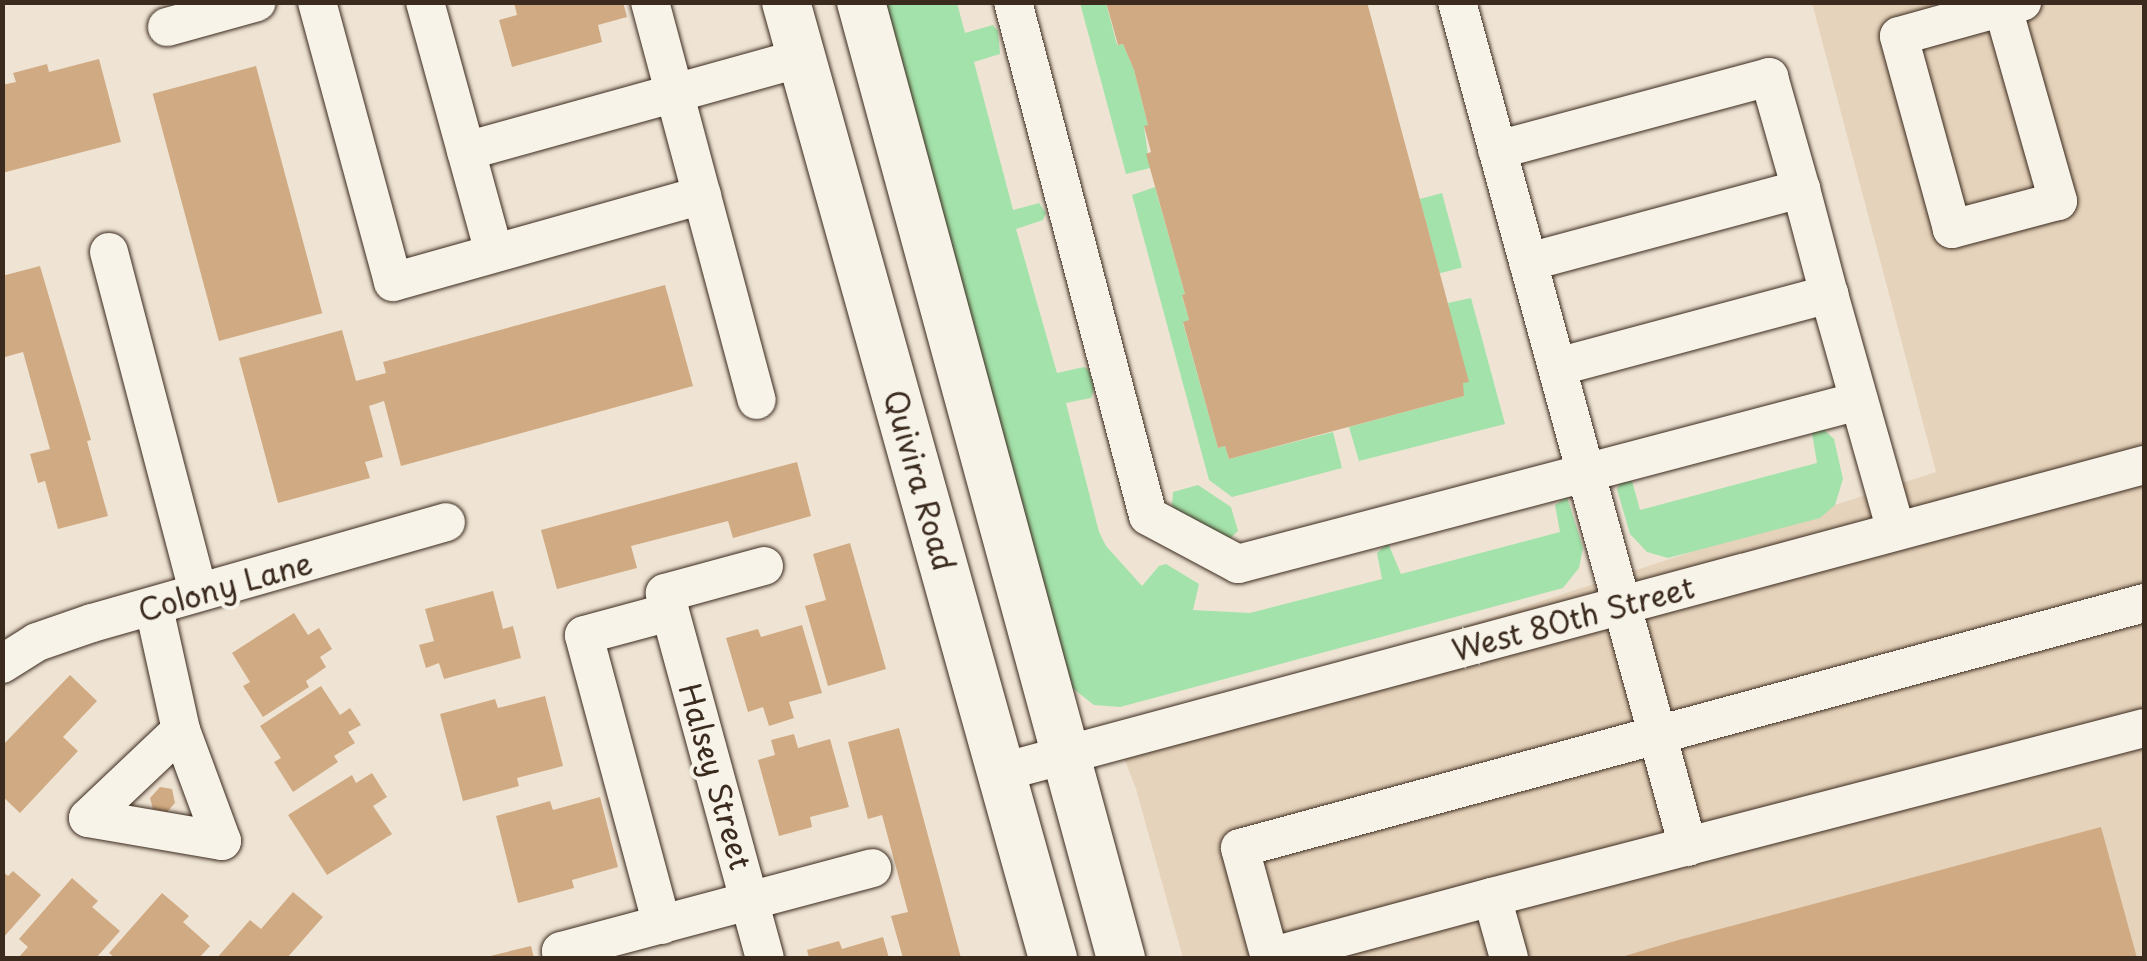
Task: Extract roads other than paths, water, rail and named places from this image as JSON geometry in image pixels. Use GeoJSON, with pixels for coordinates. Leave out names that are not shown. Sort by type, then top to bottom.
{"type":"FeatureCollection","features":[{"type":"Feature","properties":{"kind":"main road","name":"Quivira Road"},"geometry":{"type":"LineString","coordinates":[[786,2],[1052,958]]}},
{"type":"Feature","properties":{"kind":"main road"},"geometry":{"type":"LineString","coordinates":[[861,2],[1121,958]]}},
{"type":"Feature","properties":{"kind":"street"},"geometry":{"type":"LineString","coordinates":[[167,27],[257,2]]}},
{"type":"Feature","properties":{"kind":"street"},"geometry":{"type":"LineString","coordinates":[[317,2],[394,282],[702,195]]}},
{"type":"Feature","properties":{"kind":"street"},"geometry":{"type":"LineString","coordinates":[[425,2],[494,253]]}},
{"type":"Feature","properties":{"kind":"street"},"geometry":{"type":"LineString","coordinates":[[650,2],[757,400]]}},
{"type":"Feature","properties":{"kind":"street"},"geometry":{"type":"LineString","coordinates":[[1014,2],[1148,516],[1238,564],[1859,401]]}},
{"type":"Feature","properties":{"kind":"street"},"geometry":{"type":"LineString","coordinates":[[1457,2],[1688,847]]}},
{"type":"Feature","properties":{"kind":"street"},"geometry":{"type":"LineString","coordinates":[[2013,5],[2058,201],[1952,230],[1899,36],[2013,5]]}},
{"type":"Feature","properties":{"kind":"street"},"geometry":{"type":"LineString","coordinates":[[466,151],[802,58]]}},
{"type":"Feature","properties":{"kind":"street"},"geometry":{"type":"LineString","coordinates":[[1497,150],[1769,77],[1896,531]]}},
{"type":"Feature","properties":{"kind":"street"},"geometry":{"type":"LineString","coordinates":[[1528,262],[1801,189]]}},
{"type":"Feature","properties":{"kind":"street"},"geometry":{"type":"LineString","coordinates":[[110,252],[198,591]]}},
{"type":"Feature","properties":{"kind":"street"},"geometry":{"type":"LineString","coordinates":[[1557,367],[1829,294]]}},
{"type":"Feature","properties":{"kind":"street","name":"West 80th Street"},"geometry":{"type":"LineString","coordinates":[[1002,772],[2144,465]]}},
{"type":"Feature","properties":{"kind":"street","name":"Colony Lane"},"geometry":{"type":"LineString","coordinates":[[4,657],[56,636],[198,591],[446,522]]}},
{"type":"Feature","properties":{"kind":"street"},"geometry":{"type":"LineString","coordinates":[[662,925],[584,636],[764,566]]}},
{"type":"Feature","properties":{"kind":"street","name":"Halsey Street"},"geometry":{"type":"LineString","coordinates":[[668,603],[764,958]]}},
{"type":"Feature","properties":{"kind":"street"},"geometry":{"type":"LineString","coordinates":[[2144,603],[1240,848],[1270,958],[1385,943],[1492,897],[2144,728]]}},
{"type":"Feature","properties":{"kind":"street"},"geometry":{"type":"LineString","coordinates":[[154,608],[181,730]]}},
{"type":"Feature","properties":{"kind":"street"},"geometry":{"type":"LineString","coordinates":[[563,958],[561,951],[872,868]]}},
{"type":"Feature","properties":{"kind":"street"},"geometry":{"type":"LineString","coordinates":[[1492,897],[1509,958]]}}]}
